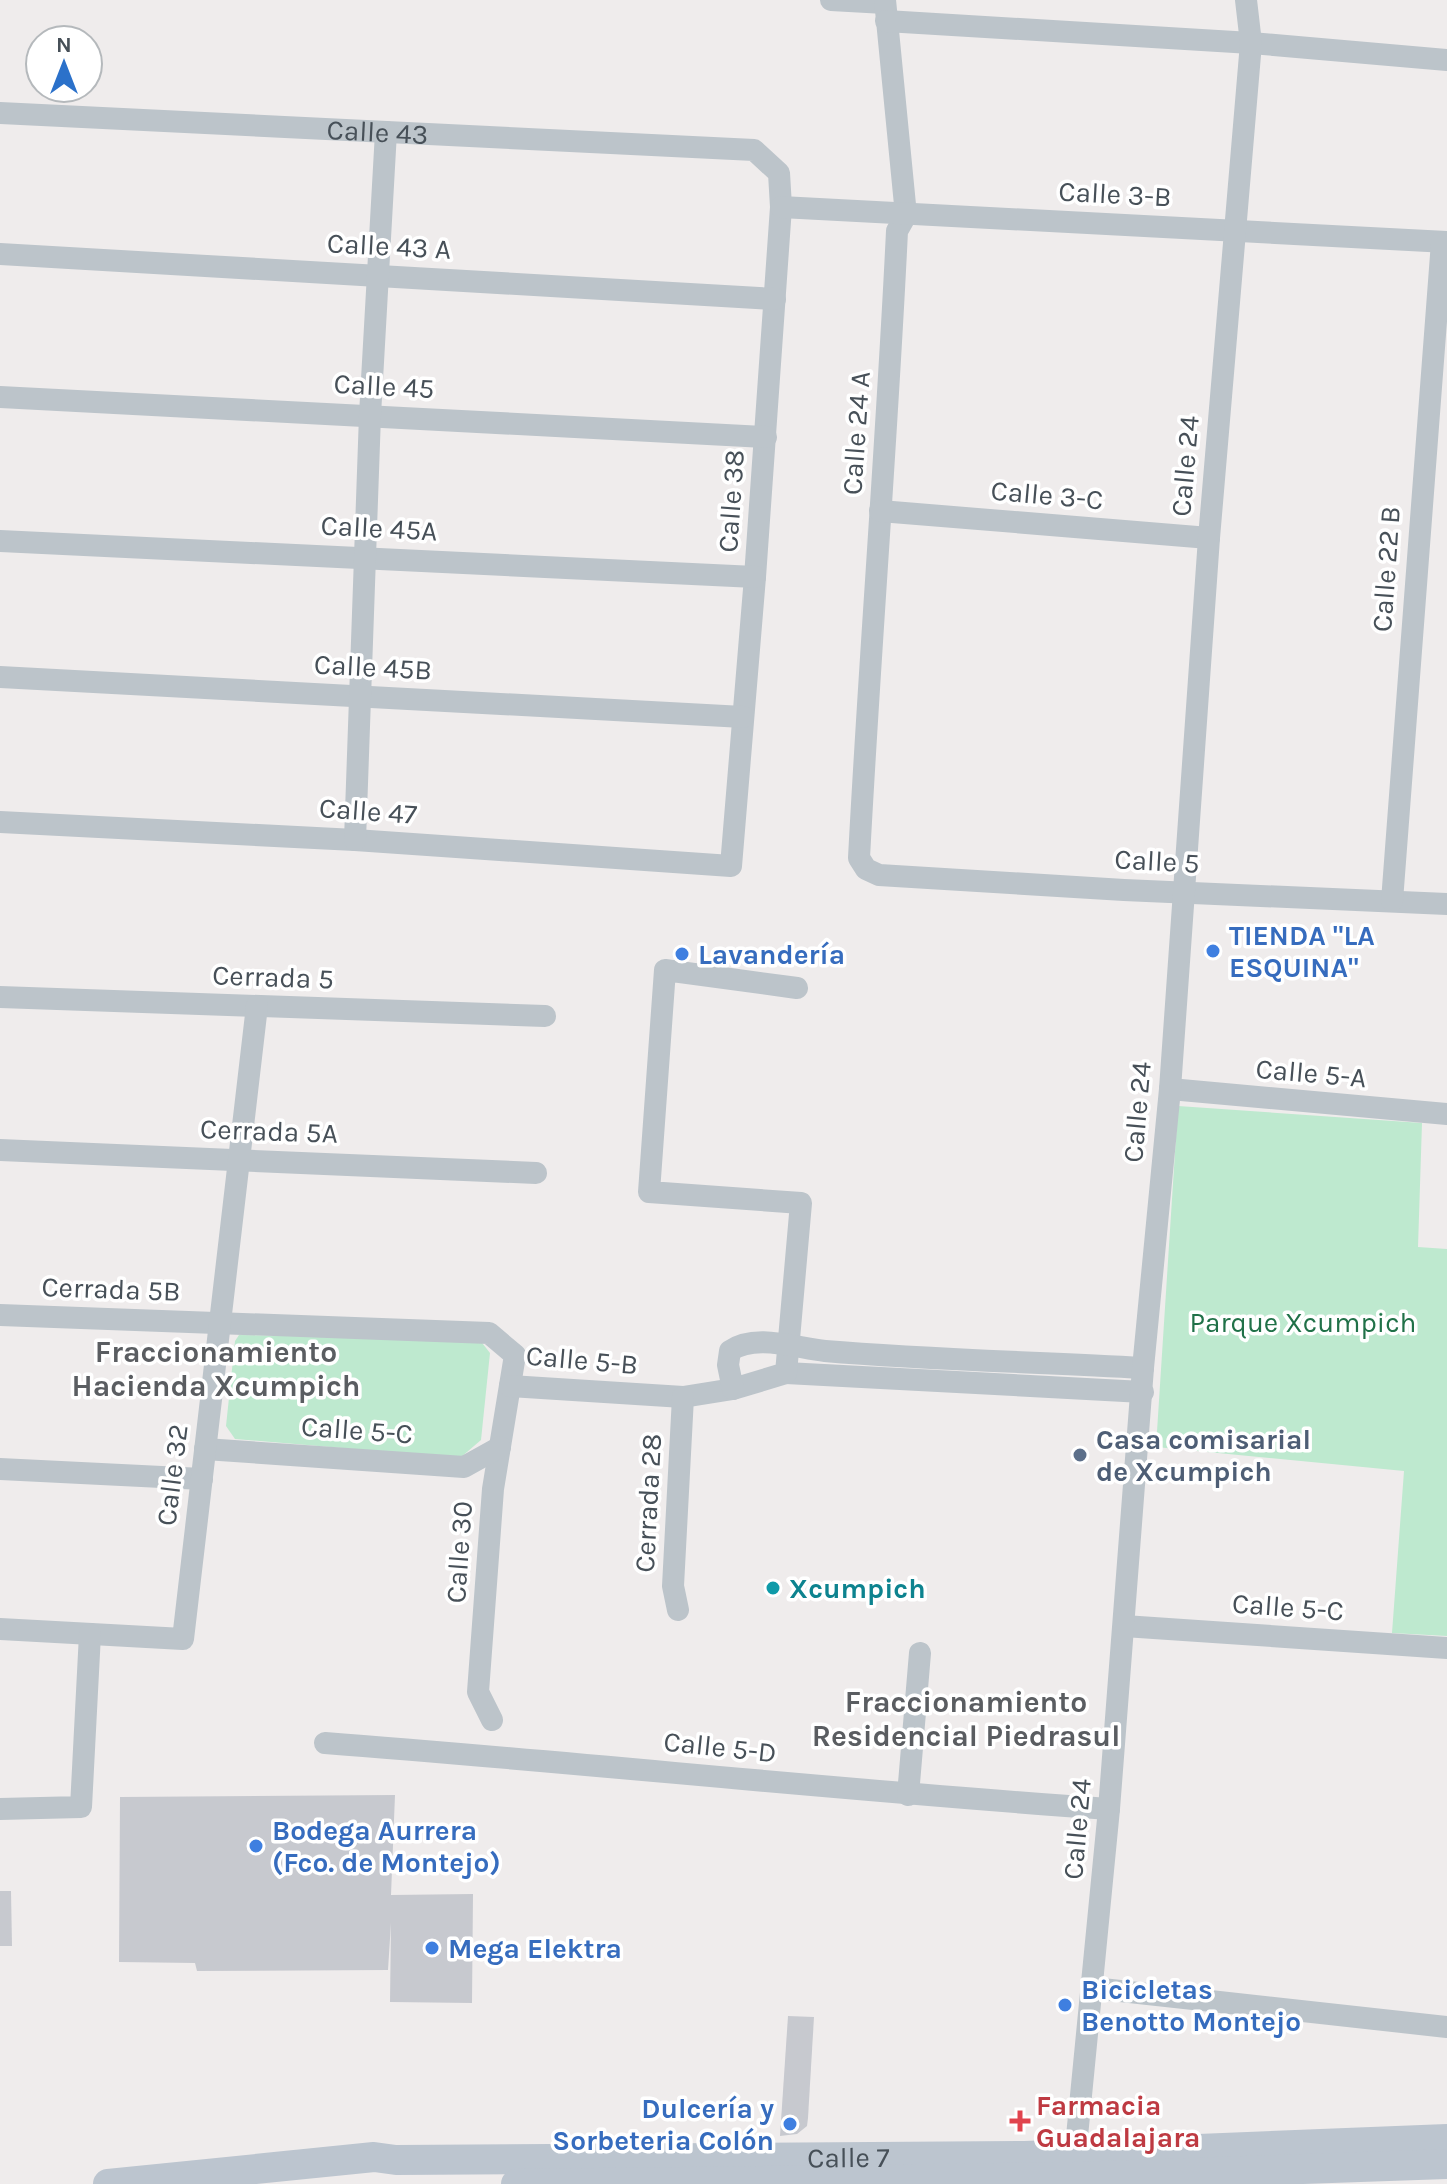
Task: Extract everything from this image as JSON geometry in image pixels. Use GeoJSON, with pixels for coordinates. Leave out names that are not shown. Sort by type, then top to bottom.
{"type":"FeatureCollection","features":[{"type":"Feature","properties":{"kind":"main road","name":"Calle 7"},"geometry":{"type":"LineString","coordinates":[[108,2184],[269,2176],[374,2157],[396,2160],[1073,2172],[1447,2139]]}},
{"type":"Feature","properties":{"kind":"main road"},"geometry":{"type":"LineString","coordinates":[[516,2184],[1073,2172],[1276,2176],[1447,2164]]}},
{"type":"Feature","properties":{"kind":"street"},"geometry":{"type":"LineString","coordinates":[[831,0],[885,8],[1447,60]]}},
{"type":"Feature","properties":{"kind":"street","name":"Calle 24"},"geometry":{"type":"LineString","coordinates":[[1073,2172],[1093,1988],[1143,1368],[1170,1089],[1209,538],[1251,43],[1246,0]]}},
{"type":"Feature","properties":{"kind":"street","name":"Calle 24 A"},"geometry":{"type":"LineString","coordinates":[[866,869],[859,858],[897,231],[906,215],[885,8]]}},
{"type":"Feature","properties":{"kind":"street","name":"Calle 43"},"geometry":{"type":"LineString","coordinates":[[0,113],[754,150]]}},
{"type":"Feature","properties":{"kind":"street"},"geometry":{"type":"LineString","coordinates":[[355,840],[370,415],[386,132]]}},
{"type":"Feature","properties":{"kind":"street","name":"Calle 38"},"geometry":{"type":"LineString","coordinates":[[731,866],[766,437],[781,207],[779,173],[754,150]]}},
{"type":"Feature","properties":{"kind":"street","name":"Calle 3-B"},"geometry":{"type":"LineString","coordinates":[[781,207],[1444,242]]}},
{"type":"Feature","properties":{"kind":"street","name":"Calle 22 B"},"geometry":{"type":"LineString","coordinates":[[1392,901],[1444,242]]}},
{"type":"Feature","properties":{"kind":"street","name":"Calle 43 A"},"geometry":{"type":"LineString","coordinates":[[0,254],[775,299]]}},
{"type":"Feature","properties":{"kind":"street","name":"Calle 45"},"geometry":{"type":"LineString","coordinates":[[0,397],[766,437]]}},
{"type":"Feature","properties":{"kind":"street","name":"Calle 3-C"},"geometry":{"type":"LineString","coordinates":[[880,511],[1209,538]]}},
{"type":"Feature","properties":{"kind":"street","name":"Calle 45A"},"geometry":{"type":"LineString","coordinates":[[0,541],[755,577]]}},
{"type":"Feature","properties":{"kind":"street","name":"Calle 45B"},"geometry":{"type":"LineString","coordinates":[[0,677],[743,717]]}},
{"type":"Feature","properties":{"kind":"street","name":"Calle 47"},"geometry":{"type":"LineString","coordinates":[[0,822],[355,840],[731,866]]}},
{"type":"Feature","properties":{"kind":"street","name":"Calle 5"},"geometry":{"type":"LineString","coordinates":[[866,869],[879,875],[1447,904]]}},
{"type":"Feature","properties":{"kind":"street"},"geometry":{"type":"LineString","coordinates":[[786,1373],[801,1203],[649,1192],[665,970],[797,988]]}},
{"type":"Feature","properties":{"kind":"street","name":"Cerrada 5"},"geometry":{"type":"LineString","coordinates":[[0,997],[545,1016]]}},
{"type":"Feature","properties":{"kind":"street","name":"Calle 32"},"geometry":{"type":"LineString","coordinates":[[90,1634],[183,1639],[257,1006]]}},
{"type":"Feature","properties":{"kind":"street","name":"Calle 5-A"},"geometry":{"type":"LineString","coordinates":[[1170,1089],[1447,1114]]}},
{"type":"Feature","properties":{"kind":"street","name":"Cerrada 5A"},"geometry":{"type":"LineString","coordinates":[[0,1150],[536,1173]]}},
{"type":"Feature","properties":{"kind":"street","name":"Cerrada 5B"},"geometry":{"type":"LineString","coordinates":[[0,1315],[220,1323]]}},
{"type":"Feature","properties":{"kind":"street","name":"Calle 5-B"},"geometry":{"type":"LineString","coordinates":[[220,1323],[489,1333],[515,1355],[510,1386],[683,1397],[733,1389],[786,1373],[1143,1392]]}},
{"type":"Feature","properties":{"kind":"street"},"geometry":{"type":"LineString","coordinates":[[733,1389],[728,1365],[730,1351],[742,1343],[1143,1368]]}},
{"type":"Feature","properties":{"kind":"street","name":"Calle 30"},"geometry":{"type":"LineString","coordinates":[[492,1720],[478,1692],[493,1489],[510,1386]]}},
{"type":"Feature","properties":{"kind":"street","name":"Cerrada 28"},"geometry":{"type":"LineString","coordinates":[[678,1610],[673,1586],[683,1397]]}},
{"type":"Feature","properties":{"kind":"street","name":"Calle 5-C"},"geometry":{"type":"LineString","coordinates":[[205,1449],[464,1467],[500,1447]]}},
{"type":"Feature","properties":{"kind":"street"},"geometry":{"type":"LineString","coordinates":[[0,1469],[202,1479]]}},
{"type":"Feature","properties":{"kind":"street","name":"Calle 5-C"},"geometry":{"type":"LineString","coordinates":[[1124,1626],[1447,1648]]}},
{"type":"Feature","properties":{"kind":"street"},"geometry":{"type":"LineString","coordinates":[[0,1629],[90,1634],[81,1807],[0,1809]]}},
{"type":"Feature","properties":{"kind":"street"},"geometry":{"type":"LineString","coordinates":[[908,1795],[920,1653]]}},
{"type":"Feature","properties":{"kind":"street","name":"Calle 5-D"},"geometry":{"type":"LineString","coordinates":[[325,1743],[908,1795],[1109,1809]]}},
{"type":"Feature","properties":{"kind":"street"},"geometry":{"type":"LineString","coordinates":[[1093,1988],[1447,2027]]}},
{"type":"Feature","properties":{"kind":"green space","name":"Parque Xcumpich"},"geometry":{"type":"Polygon","coordinates":[[[1178,1106],[1422,1123],[1418,1247],[1447,1249],[1447,1636],[1392,1633],[1404,1471],[1156,1447],[1178,1106]]]}},
{"type":"Feature","properties":{"kind":"green space"},"geometry":{"type":"Polygon","coordinates":[[[239,1335],[479,1339],[490,1353],[481,1440],[460,1458],[235,1439],[226,1426],[235,1341],[239,1335]]]}},
{"type":"Feature","properties":{"kind":"building","name":"Bodega Aurrera (Fco. de Montejo)"},"geometry":{"type":"Polygon","coordinates":[[[395,1795],[391,1895],[473,1894],[472,2003],[390,2002],[391,1923],[388,1970],[197,1971],[195,1963],[119,1962],[120,1797],[395,1795]]]}},
{"type":"Feature","properties":{"kind":"building"},"geometry":{"type":"Polygon","coordinates":[[[0,1891],[11,1891],[12,1946],[0,1946],[0,1891]]]}},
{"type":"Feature","properties":{"kind":"building"},"geometry":{"type":"Polygon","coordinates":[[[788,2016],[814,2017],[808,2118],[807,2126],[797,2134],[780,2136],[788,2016]]]}},
{"type":"Feature","properties":{"kind":"place","name":"TIENDA \"LA ESQUINA\""},"geometry":{"type":"Point","coordinates":[1213,951]}},
{"type":"Feature","properties":{"kind":"place","name":"Lavandería"},"geometry":{"type":"Point","coordinates":[682,954]}},
{"type":"Feature","properties":{"kind":"place","name":"Casa comisarial de Xcumpich"},"geometry":{"type":"Point","coordinates":[1080,1455]}},
{"type":"Feature","properties":{"kind":"place","name":"Xcumpich"},"geometry":{"type":"Point","coordinates":[773,1588]}},
{"type":"Feature","properties":{"kind":"place","name":"Bodega Aurrera (Fco. de Montejo)"},"geometry":{"type":"Point","coordinates":[256,1846]}},
{"type":"Feature","properties":{"kind":"place","name":"Mega Elektra"},"geometry":{"type":"Point","coordinates":[432,1948]}},
{"type":"Feature","properties":{"kind":"place","name":"Bicicletas Benotto Montejo"},"geometry":{"type":"Point","coordinates":[1065,2005]}},
{"type":"Feature","properties":{"kind":"place","name":"Farmacia Guadalajara"},"geometry":{"type":"Point","coordinates":[1020,2121]}},
{"type":"Feature","properties":{"kind":"place","name":"Dulcería y Sorbeteria Colón"},"geometry":{"type":"Point","coordinates":[790,2124]}},
{"type":"Feature","properties":{"kind":"district","name":"Fraccionamiento Hacienda Xcumpich"},"geometry":{"type":"Point","coordinates":[216,1369]}},
{"type":"Feature","properties":{"kind":"district","name":"Fraccionamiento Residencial Piedrasul"},"geometry":{"type":"Point","coordinates":[966,1719]}}]}
